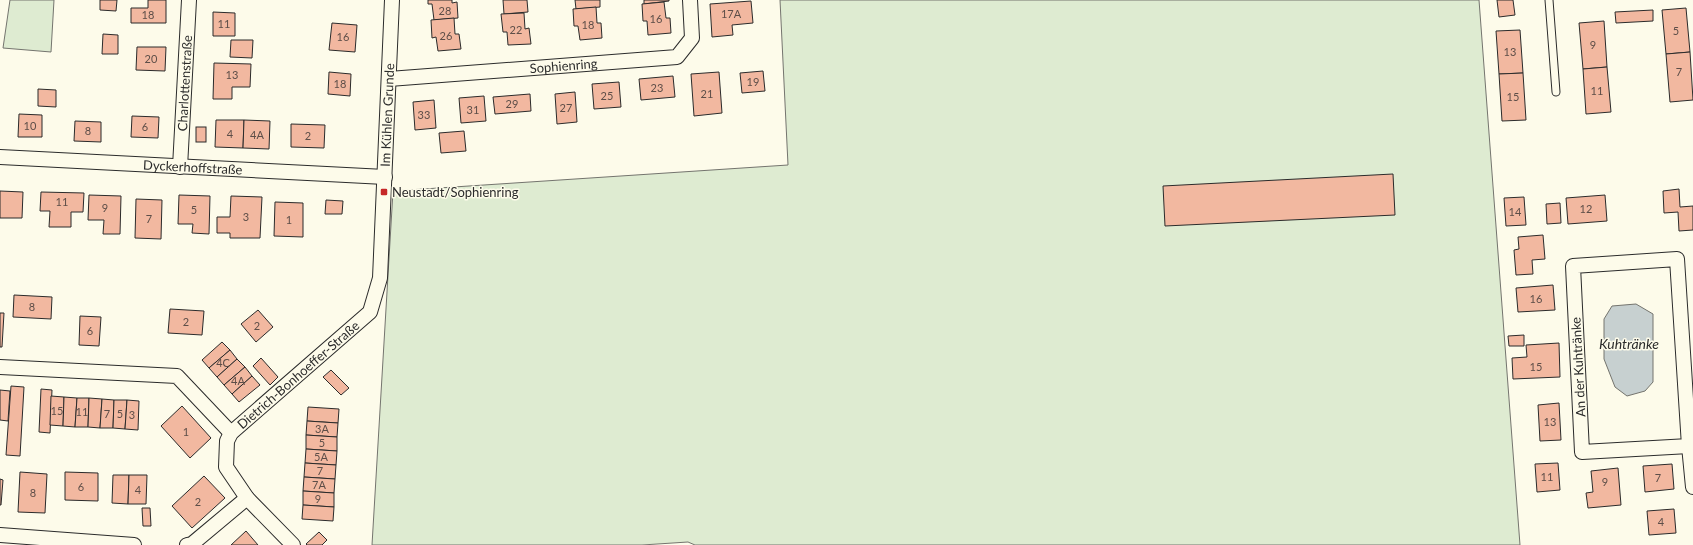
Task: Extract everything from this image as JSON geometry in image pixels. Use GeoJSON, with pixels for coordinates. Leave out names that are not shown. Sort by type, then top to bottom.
{"type":"FeatureCollection","features":[{"type":"Feature","properties":{"kind":"street","name":"Charlottenstraße"},"geometry":{"type":"LineString","coordinates":[[180,167],[188,0]]}},
{"type":"Feature","properties":{"kind":"street","name":"Im Kühlen Grunde"},"geometry":{"type":"LineString","coordinates":[[380,278],[392,0]]}},
{"type":"Feature","properties":{"kind":"street","name":"Sophienring"},"geometry":{"type":"LineString","coordinates":[[389,78],[677,58],[692,38],[690,0]]}},
{"type":"Feature","properties":{"kind":"street","name":"Dyckerhoffstraße"},"geometry":{"type":"LineString","coordinates":[[0,157],[385,177]]}},
{"type":"Feature","properties":{"kind":"street","name":"An der Kuhtränke"},"geometry":{"type":"LineString","coordinates":[[1677,259],[1688,345],[1690,446],[1582,452],[1574,266],[1677,259]]}},
{"type":"Feature","properties":{"kind":"street","name":"Dietrich-Bonhoeffer-Straße"},"geometry":{"type":"LineString","coordinates":[[293,545],[248,498],[226,466],[227,441],[231,433],[370,312],[380,278]]}},
{"type":"Feature","properties":{"kind":"street"},"geometry":{"type":"LineString","coordinates":[[0,366],[177,376],[231,433]]}},
{"type":"Feature","properties":{"kind":"street"},"geometry":{"type":"LineString","coordinates":[[1690,446],[1693,487]]}},
{"type":"Feature","properties":{"kind":"street"},"geometry":{"type":"LineString","coordinates":[[187,545],[192,544],[248,498]]}},
{"type":"Feature","properties":{"kind":"street"},"geometry":{"type":"LineString","coordinates":[[0,535],[134,545]]}},
{"type":"Feature","properties":{"kind":"lane"},"geometry":{"type":"LineString","coordinates":[[1549,0],[1556,92]]}},
{"type":"Feature","properties":{"kind":"green space"},"geometry":{"type":"Polygon","coordinates":[[[10,0],[54,0],[51,52],[3,48],[10,0]]]}},
{"type":"Feature","properties":{"kind":"green space"},"geometry":{"type":"Polygon","coordinates":[[[780,0],[1479,0],[1520,545],[695,545],[688,542],[642,545],[372,545],[393,191],[788,165],[780,0]]]}},
{"type":"Feature","properties":{"kind":"water","name":"Kuhtränke"},"geometry":{"type":"Polygon","coordinates":[[[1636,304],[1653,314],[1653,382],[1645,391],[1627,396],[1615,387],[1604,359],[1604,319],[1612,306],[1636,304]]]}},
{"type":"Feature","properties":{"kind":"building"},"geometry":{"type":"Polygon","coordinates":[[[100,0],[117,0],[116,11],[100,10],[100,0]]]}},
{"type":"Feature","properties":{"kind":"building"},"geometry":{"type":"Polygon","coordinates":[[[148,0],[166,0],[166,23],[131,23],[131,8],[148,8],[148,0]]]}},
{"type":"Feature","properties":{"kind":"building"},"geometry":{"type":"Polygon","coordinates":[[[428,0],[452,0],[452,3],[457,2],[458,18],[434,20],[432,4],[428,4],[428,0]]]}},
{"type":"Feature","properties":{"kind":"building"},"geometry":{"type":"Polygon","coordinates":[[[503,0],[527,0],[528,12],[504,14],[503,0]]]}},
{"type":"Feature","properties":{"kind":"building"},"geometry":{"type":"Polygon","coordinates":[[[575,0],[600,0],[600,7],[576,9],[575,0]]]}},
{"type":"Feature","properties":{"kind":"building"},"geometry":{"type":"Polygon","coordinates":[[[644,0],[669,0],[669,1],[644,4],[644,0]]]}},
{"type":"Feature","properties":{"kind":"building"},"geometry":{"type":"Polygon","coordinates":[[[1497,0],[1513,0],[1515,15],[1499,17],[1497,0]]]}},
{"type":"Feature","properties":{"kind":"building"},"geometry":{"type":"Polygon","coordinates":[[[751,1],[753,23],[732,25],[733,35],[712,37],[710,4],[751,1]]]}},
{"type":"Feature","properties":{"kind":"building"},"geometry":{"type":"Polygon","coordinates":[[[664,2],[666,18],[670,18],[671,33],[648,35],[647,21],[643,21],[642,4],[664,2]]]}},
{"type":"Feature","properties":{"kind":"building"},"geometry":{"type":"Polygon","coordinates":[[[596,7],[597,23],[601,23],[602,38],[580,40],[578,26],[574,26],[573,9],[596,7]]]}},
{"type":"Feature","properties":{"kind":"building"},"geometry":{"type":"Polygon","coordinates":[[[1686,8],[1690,52],[1666,54],[1662,10],[1686,8]]]}},
{"type":"Feature","properties":{"kind":"building"},"geometry":{"type":"Polygon","coordinates":[[[1653,10],[1653,21],[1616,23],[1615,12],[1653,10]]]}},
{"type":"Feature","properties":{"kind":"building"},"geometry":{"type":"Polygon","coordinates":[[[213,12],[235,13],[235,36],[213,36],[213,12]]]}},
{"type":"Feature","properties":{"kind":"building"},"geometry":{"type":"Polygon","coordinates":[[[524,13],[525,29],[529,28],[531,44],[508,45],[507,32],[503,32],[501,14],[524,13]]]}},
{"type":"Feature","properties":{"kind":"building"},"geometry":{"type":"Polygon","coordinates":[[[454,18],[455,34],[459,34],[461,49],[438,51],[436,37],[432,38],[431,20],[454,18]]]}},
{"type":"Feature","properties":{"kind":"building"},"geometry":{"type":"Polygon","coordinates":[[[1604,21],[1607,67],[1583,69],[1579,23],[1604,21]]]}},
{"type":"Feature","properties":{"kind":"building"},"geometry":{"type":"Polygon","coordinates":[[[332,23],[357,25],[355,52],[329,50],[332,23]]]}},
{"type":"Feature","properties":{"kind":"building"},"geometry":{"type":"Polygon","coordinates":[[[1520,30],[1523,73],[1499,74],[1496,31],[1520,30]]]}},
{"type":"Feature","properties":{"kind":"building"},"geometry":{"type":"Polygon","coordinates":[[[103,34],[118,35],[118,54],[102,54],[103,34]]]}},
{"type":"Feature","properties":{"kind":"building"},"geometry":{"type":"Polygon","coordinates":[[[231,40],[253,40],[252,58],[230,57],[231,40]]]}},
{"type":"Feature","properties":{"kind":"building"},"geometry":{"type":"Polygon","coordinates":[[[137,47],[166,47],[165,71],[136,70],[137,47]]]}},
{"type":"Feature","properties":{"kind":"building"},"geometry":{"type":"Polygon","coordinates":[[[1690,52],[1693,100],[1670,102],[1666,54],[1690,52]]]}},
{"type":"Feature","properties":{"kind":"building"},"geometry":{"type":"Polygon","coordinates":[[[214,63],[251,64],[250,87],[232,87],[232,99],[213,99],[214,63]]]}},
{"type":"Feature","properties":{"kind":"building"},"geometry":{"type":"Polygon","coordinates":[[[1607,67],[1611,112],[1586,114],[1583,69],[1607,67]]]}},
{"type":"Feature","properties":{"kind":"building"},"geometry":{"type":"Polygon","coordinates":[[[763,71],[765,91],[742,93],[740,73],[763,71]]]}},
{"type":"Feature","properties":{"kind":"building"},"geometry":{"type":"Polygon","coordinates":[[[329,72],[351,74],[350,96],[328,94],[329,72]]]}},
{"type":"Feature","properties":{"kind":"building"},"geometry":{"type":"Polygon","coordinates":[[[719,72],[722,113],[694,116],[691,74],[719,72]]]}},
{"type":"Feature","properties":{"kind":"building"},"geometry":{"type":"Polygon","coordinates":[[[1523,73],[1526,120],[1502,121],[1499,74],[1523,73]]]}},
{"type":"Feature","properties":{"kind":"building"},"geometry":{"type":"Polygon","coordinates":[[[673,76],[675,97],[641,100],[639,79],[673,76]]]}},
{"type":"Feature","properties":{"kind":"building"},"geometry":{"type":"Polygon","coordinates":[[[619,82],[621,107],[594,109],[592,84],[619,82]]]}},
{"type":"Feature","properties":{"kind":"building"},"geometry":{"type":"Polygon","coordinates":[[[38,89],[56,90],[56,107],[38,106],[38,89]]]}},
{"type":"Feature","properties":{"kind":"building"},"geometry":{"type":"Polygon","coordinates":[[[575,92],[577,122],[557,124],[555,94],[575,92]]]}},
{"type":"Feature","properties":{"kind":"building"},"geometry":{"type":"Polygon","coordinates":[[[530,94],[531,111],[495,114],[493,97],[530,94]]]}},
{"type":"Feature","properties":{"kind":"building"},"geometry":{"type":"Polygon","coordinates":[[[484,96],[486,121],[461,123],[459,98],[484,96]]]}},
{"type":"Feature","properties":{"kind":"building"},"geometry":{"type":"Polygon","coordinates":[[[434,100],[436,128],[415,130],[413,102],[434,100]]]}},
{"type":"Feature","properties":{"kind":"building"},"geometry":{"type":"Polygon","coordinates":[[[19,114],[42,115],[42,137],[18,137],[19,114]]]}},
{"type":"Feature","properties":{"kind":"building"},"geometry":{"type":"Polygon","coordinates":[[[132,116],[159,117],[158,138],[131,137],[132,116]]]}},
{"type":"Feature","properties":{"kind":"building"},"geometry":{"type":"Polygon","coordinates":[[[216,120],[244,120],[243,148],[215,147],[216,120]]]}},
{"type":"Feature","properties":{"kind":"building"},"geometry":{"type":"Polygon","coordinates":[[[244,120],[270,121],[269,149],[243,148],[244,120]]]}},
{"type":"Feature","properties":{"kind":"building"},"geometry":{"type":"Polygon","coordinates":[[[75,121],[101,122],[101,142],[74,141],[75,121]]]}},
{"type":"Feature","properties":{"kind":"building"},"geometry":{"type":"Polygon","coordinates":[[[291,124],[325,125],[324,148],[291,147],[291,124]]]}},
{"type":"Feature","properties":{"kind":"building"},"geometry":{"type":"Polygon","coordinates":[[[196,127],[206,127],[206,142],[196,142],[196,127]]]}},
{"type":"Feature","properties":{"kind":"building"},"geometry":{"type":"Polygon","coordinates":[[[464,131],[466,151],[441,153],[439,133],[464,131]]]}},
{"type":"Feature","properties":{"kind":"building"},"geometry":{"type":"Polygon","coordinates":[[[1393,174],[1395,215],[1165,226],[1163,186],[1393,174]]]}},
{"type":"Feature","properties":{"kind":"building"},"geometry":{"type":"Polygon","coordinates":[[[1679,189],[1680,207],[1693,206],[1693,230],[1679,231],[1678,212],[1664,213],[1663,191],[1679,189]]]}},
{"type":"Feature","properties":{"kind":"building"},"geometry":{"type":"Polygon","coordinates":[[[0,191],[23,192],[22,218],[0,218],[0,191]]]}},
{"type":"Feature","properties":{"kind":"building"},"geometry":{"type":"Polygon","coordinates":[[[41,192],[84,193],[83,212],[71,212],[71,227],[49,227],[50,211],[40,211],[41,192]]]}},
{"type":"Feature","properties":{"kind":"building"},"geometry":{"type":"Polygon","coordinates":[[[89,195],[121,196],[120,234],[103,234],[104,220],[88,220],[89,195]]]}},
{"type":"Feature","properties":{"kind":"building"},"geometry":{"type":"Polygon","coordinates":[[[179,195],[210,196],[209,234],[192,233],[193,224],[178,224],[179,195]]]}},
{"type":"Feature","properties":{"kind":"building"},"geometry":{"type":"Polygon","coordinates":[[[1605,195],[1607,221],[1568,224],[1566,198],[1605,195]]]}},
{"type":"Feature","properties":{"kind":"building"},"geometry":{"type":"Polygon","coordinates":[[[231,196],[262,197],[260,238],[230,238],[230,233],[217,233],[217,217],[230,217],[231,196]]]}},
{"type":"Feature","properties":{"kind":"building"},"geometry":{"type":"Polygon","coordinates":[[[1524,197],[1526,225],[1506,226],[1504,198],[1524,197]]]}},
{"type":"Feature","properties":{"kind":"building"},"geometry":{"type":"Polygon","coordinates":[[[136,199],[162,200],[161,239],[135,238],[136,199]]]}},
{"type":"Feature","properties":{"kind":"building"},"geometry":{"type":"Polygon","coordinates":[[[326,200],[343,201],[342,214],[325,214],[326,200]]]}},
{"type":"Feature","properties":{"kind":"building"},"geometry":{"type":"Polygon","coordinates":[[[275,202],[303,203],[303,237],[274,236],[275,202]]]}},
{"type":"Feature","properties":{"kind":"building"},"geometry":{"type":"Polygon","coordinates":[[[1560,203],[1561,223],[1547,224],[1546,204],[1560,203]]]}},
{"type":"Feature","properties":{"kind":"building"},"geometry":{"type":"Polygon","coordinates":[[[1543,235],[1545,259],[1532,260],[1533,274],[1516,275],[1514,250],[1519,249],[1518,237],[1543,235]]]}},
{"type":"Feature","properties":{"kind":"building"},"geometry":{"type":"Polygon","coordinates":[[[1553,285],[1555,310],[1518,312],[1516,288],[1553,285]]]}},
{"type":"Feature","properties":{"kind":"building"},"geometry":{"type":"Polygon","coordinates":[[[14,295],[52,297],[51,319],[13,317],[14,295]]]}},
{"type":"Feature","properties":{"kind":"building"},"geometry":{"type":"Polygon","coordinates":[[[170,309],[204,311],[202,335],[168,333],[170,309]]]}},
{"type":"Feature","properties":{"kind":"building"},"geometry":{"type":"Polygon","coordinates":[[[258,310],[273,327],[256,342],[241,324],[258,310]]]}},
{"type":"Feature","properties":{"kind":"building"},"geometry":{"type":"Polygon","coordinates":[[[0,313],[4,313],[2,347],[0,347],[0,313]]]}},
{"type":"Feature","properties":{"kind":"building"},"geometry":{"type":"Polygon","coordinates":[[[80,316],[101,317],[99,346],[79,345],[80,316]]]}},
{"type":"Feature","properties":{"kind":"building"},"geometry":{"type":"Polygon","coordinates":[[[1524,335],[1524,346],[1509,346],[1508,336],[1524,335]]]}},
{"type":"Feature","properties":{"kind":"building"},"geometry":{"type":"Polygon","coordinates":[[[222,342],[230,350],[209,368],[202,360],[222,342]]]}},
{"type":"Feature","properties":{"kind":"building"},"geometry":{"type":"Polygon","coordinates":[[[1559,343],[1560,377],[1513,379],[1512,358],[1527,357],[1526,345],[1559,343]]]}},
{"type":"Feature","properties":{"kind":"building"},"geometry":{"type":"Polygon","coordinates":[[[230,350],[237,359],[217,377],[209,368],[230,350]]]}},
{"type":"Feature","properties":{"kind":"building"},"geometry":{"type":"Polygon","coordinates":[[[261,358],[278,377],[270,385],[253,366],[261,358]]]}},
{"type":"Feature","properties":{"kind":"building"},"geometry":{"type":"Polygon","coordinates":[[[237,359],[245,367],[224,385],[217,377],[237,359]]]}},
{"type":"Feature","properties":{"kind":"building"},"geometry":{"type":"Polygon","coordinates":[[[245,367],[252,376],[232,394],[224,385],[245,367]]]}},
{"type":"Feature","properties":{"kind":"building"},"geometry":{"type":"Polygon","coordinates":[[[331,370],[349,388],[341,395],[323,377],[331,370]]]}},
{"type":"Feature","properties":{"kind":"building"},"geometry":{"type":"Polygon","coordinates":[[[252,376],[260,385],[239,402],[232,394],[252,376]]]}},
{"type":"Feature","properties":{"kind":"building"},"geometry":{"type":"Polygon","coordinates":[[[11,386],[24,387],[20,456],[6,455],[11,386]]]}},
{"type":"Feature","properties":{"kind":"building"},"geometry":{"type":"Polygon","coordinates":[[[41,389],[52,390],[50,433],[39,432],[41,389]]]}},
{"type":"Feature","properties":{"kind":"building"},"geometry":{"type":"Polygon","coordinates":[[[0,390],[10,391],[8,421],[0,420],[0,390]]]}},
{"type":"Feature","properties":{"kind":"building"},"geometry":{"type":"Polygon","coordinates":[[[51,396],[64,397],[63,426],[50,425],[51,396]]]}},
{"type":"Feature","properties":{"kind":"building"},"geometry":{"type":"Polygon","coordinates":[[[64,397],[77,398],[75,427],[63,426],[64,397]]]}},
{"type":"Feature","properties":{"kind":"building"},"geometry":{"type":"Polygon","coordinates":[[[77,398],[89,398],[88,427],[75,427],[77,398]]]}},
{"type":"Feature","properties":{"kind":"building"},"geometry":{"type":"Polygon","coordinates":[[[89,398],[102,399],[100,428],[88,427],[89,398]]]}},
{"type":"Feature","properties":{"kind":"building"},"geometry":{"type":"Polygon","coordinates":[[[102,399],[114,400],[113,428],[100,428],[102,399]]]}},
{"type":"Feature","properties":{"kind":"building"},"geometry":{"type":"Polygon","coordinates":[[[114,400],[127,400],[125,429],[113,428],[114,400]]]}},
{"type":"Feature","properties":{"kind":"building"},"geometry":{"type":"Polygon","coordinates":[[[127,400],[139,401],[138,430],[125,429],[127,400]]]}},
{"type":"Feature","properties":{"kind":"building"},"geometry":{"type":"Polygon","coordinates":[[[1559,403],[1561,440],[1540,441],[1538,405],[1559,403]]]}},
{"type":"Feature","properties":{"kind":"building"},"geometry":{"type":"Polygon","coordinates":[[[182,406],[211,438],[190,458],[161,426],[182,406]]]}},
{"type":"Feature","properties":{"kind":"building"},"geometry":{"type":"Polygon","coordinates":[[[308,407],[339,409],[338,423],[307,421],[308,407]]]}},
{"type":"Feature","properties":{"kind":"building"},"geometry":{"type":"Polygon","coordinates":[[[307,421],[338,423],[337,437],[306,435],[307,421]]]}},
{"type":"Feature","properties":{"kind":"building"},"geometry":{"type":"Polygon","coordinates":[[[306,435],[337,437],[337,451],[306,449],[306,435]]]}},
{"type":"Feature","properties":{"kind":"building"},"geometry":{"type":"Polygon","coordinates":[[[306,449],[337,451],[336,465],[305,463],[306,449]]]}},
{"type":"Feature","properties":{"kind":"building"},"geometry":{"type":"Polygon","coordinates":[[[305,463],[336,465],[335,479],[304,477],[305,463]]]}},
{"type":"Feature","properties":{"kind":"building"},"geometry":{"type":"Polygon","coordinates":[[[1558,463],[1560,490],[1537,492],[1535,464],[1558,463]]]}},
{"type":"Feature","properties":{"kind":"building"},"geometry":{"type":"Polygon","coordinates":[[[1672,464],[1674,489],[1645,492],[1643,466],[1672,464]]]}},
{"type":"Feature","properties":{"kind":"building"},"geometry":{"type":"Polygon","coordinates":[[[1618,468],[1621,505],[1588,508],[1586,493],[1593,492],[1591,471],[1618,468]]]}},
{"type":"Feature","properties":{"kind":"building"},"geometry":{"type":"Polygon","coordinates":[[[20,472],[47,474],[45,513],[18,512],[20,472]]]}},
{"type":"Feature","properties":{"kind":"building"},"geometry":{"type":"Polygon","coordinates":[[[65,472],[98,473],[98,501],[65,500],[65,472]]]}},
{"type":"Feature","properties":{"kind":"building"},"geometry":{"type":"Polygon","coordinates":[[[113,475],[129,475],[128,504],[112,503],[113,475]]]}},
{"type":"Feature","properties":{"kind":"building"},"geometry":{"type":"Polygon","coordinates":[[[129,475],[147,475],[146,504],[128,504],[129,475]]]}},
{"type":"Feature","properties":{"kind":"building"},"geometry":{"type":"Polygon","coordinates":[[[204,476],[225,498],[192,528],[172,506],[204,476]]]}},
{"type":"Feature","properties":{"kind":"building"},"geometry":{"type":"Polygon","coordinates":[[[304,477],[335,479],[334,493],[303,491],[304,477]]]}},
{"type":"Feature","properties":{"kind":"building"},"geometry":{"type":"Polygon","coordinates":[[[0,479],[3,480],[1,505],[0,505],[0,479]]]}},
{"type":"Feature","properties":{"kind":"building"},"geometry":{"type":"Polygon","coordinates":[[[303,491],[334,493],[334,507],[303,505],[303,491]]]}},
{"type":"Feature","properties":{"kind":"building"},"geometry":{"type":"Polygon","coordinates":[[[303,505],[334,507],[333,521],[302,519],[303,505]]]}},
{"type":"Feature","properties":{"kind":"building"},"geometry":{"type":"Polygon","coordinates":[[[142,508],[150,508],[151,526],[143,526],[142,508]]]}},
{"type":"Feature","properties":{"kind":"building"},"geometry":{"type":"Polygon","coordinates":[[[1674,509],[1676,533],[1649,535],[1647,511],[1674,509]]]}},
{"type":"Feature","properties":{"kind":"building"},"geometry":{"type":"Polygon","coordinates":[[[246,531],[258,545],[231,545],[246,531]]]}},
{"type":"Feature","properties":{"kind":"building"},"geometry":{"type":"Polygon","coordinates":[[[319,532],[327,540],[322,545],[306,544],[319,532]]]}},
{"type":"Feature","properties":{"kind":"place","name":"Neustadt/Sophienring"},"geometry":{"type":"Point","coordinates":[384,192]}}]}
